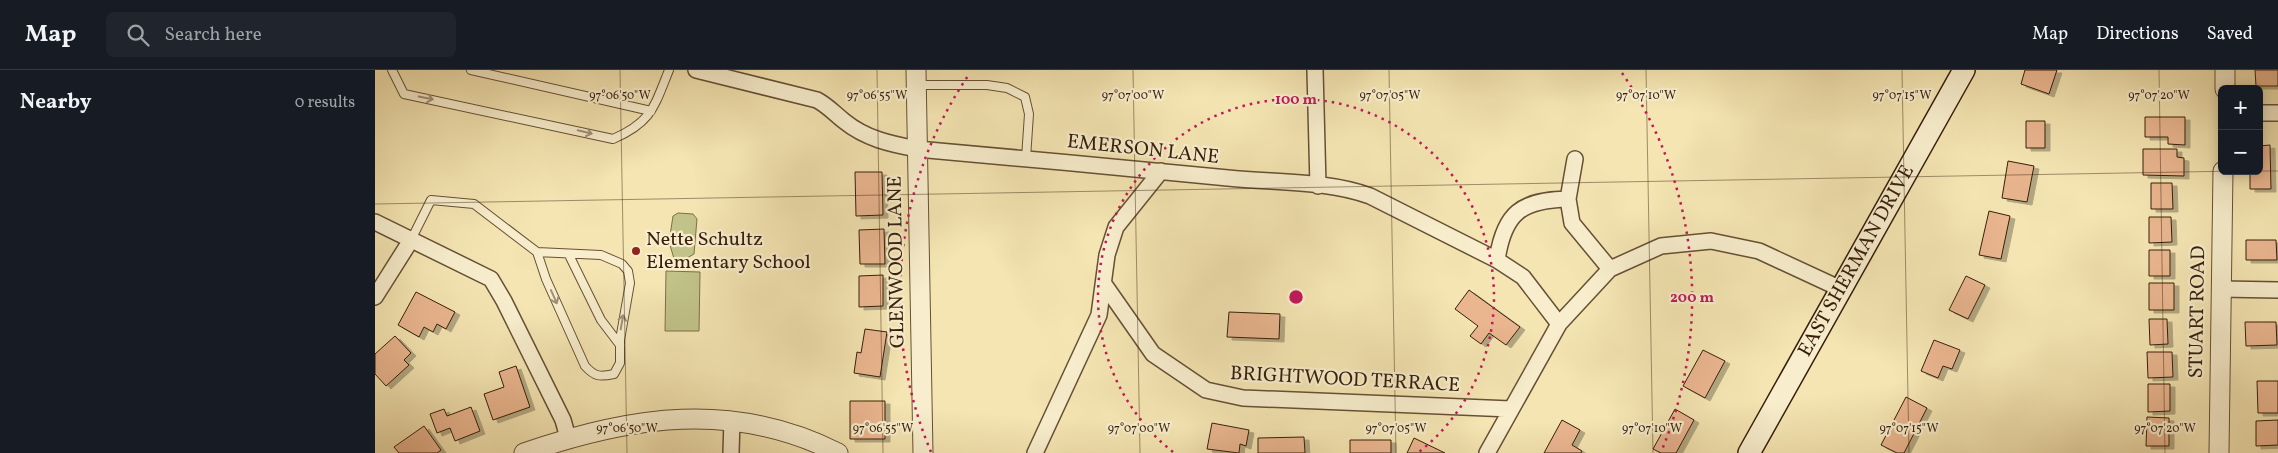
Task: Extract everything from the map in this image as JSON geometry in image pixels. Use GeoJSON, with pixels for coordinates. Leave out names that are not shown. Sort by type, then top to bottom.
{"type":"FeatureCollection","features":[{"type":"Feature","properties":{"kind":"main road","name":"EAST SHERMAN DRIVE"},"geometry":{"type":"LineString","coordinates":[[1749,453],[1964,70]]}},
{"type":"Feature","properties":{"kind":"street","name":"EMERSON LANE"},"geometry":{"type":"LineString","coordinates":[[696,70],[743,76],[817,100],[830,106],[845,121],[884,143],[917,149],[1335,186],[1370,196],[1497,260],[1523,276],[1559,324]]}},
{"type":"Feature","properties":{"kind":"street"},"geometry":{"type":"LineString","coordinates":[[1315,70],[1318,186]]}},
{"type":"Feature","properties":{"kind":"street"},"geometry":{"type":"LineString","coordinates":[[2225,70],[2225,85]]}},
{"type":"Feature","properties":{"kind":"street","name":"GLENWOOD LANE"},"geometry":{"type":"LineString","coordinates":[[916,78],[923,453]]}},
{"type":"Feature","properties":{"kind":"street"},"geometry":{"type":"LineString","coordinates":[[2263,113],[2278,113]]}},
{"type":"Feature","properties":{"kind":"street"},"geometry":{"type":"LineString","coordinates":[[1575,159],[1568,199],[1572,223],[1610,269]]}},
{"type":"Feature","properties":{"kind":"street"},"geometry":{"type":"LineString","coordinates":[[1035,453],[1099,315],[1107,255],[1116,227],[1161,171]]}},
{"type":"Feature","properties":{"kind":"street","name":"STUART ROAD"},"geometry":{"type":"LineString","coordinates":[[2219,453],[2223,175]]}},
{"type":"Feature","properties":{"kind":"street"},"geometry":{"type":"LineString","coordinates":[[1497,260],[1500,237],[1507,222],[1520,209],[1548,199],[1568,199]]}},
{"type":"Feature","properties":{"kind":"street"},"geometry":{"type":"LineString","coordinates":[[375,222],[491,279],[504,301],[556,406],[568,438]]}},
{"type":"Feature","properties":{"kind":"street"},"geometry":{"type":"LineString","coordinates":[[375,297],[411,240]]}},
{"type":"Feature","properties":{"kind":"street"},"geometry":{"type":"LineString","coordinates":[[1487,453],[1559,324],[1610,269],[1661,246],[1711,240],[1759,251],[1841,289]]}},
{"type":"Feature","properties":{"kind":"street","name":"BRIGHTWOOD TERRACE"},"geometry":{"type":"LineString","coordinates":[[1104,284],[1153,354],[1206,390],[1243,398],[1511,409]]}},
{"type":"Feature","properties":{"kind":"street"},"geometry":{"type":"LineString","coordinates":[[2221,288],[2278,290]]}},
{"type":"Feature","properties":{"kind":"street"},"geometry":{"type":"LineString","coordinates":[[524,453],[568,438],[658,419],[732,420],[809,439],[838,453]]}},
{"type":"Feature","properties":{"kind":"street"},"geometry":{"type":"LineString","coordinates":[[731,453],[732,420]]}},
{"type":"Feature","properties":{"kind":"lane"},"geometry":{"type":"LineString","coordinates":[[391,70],[404,94],[613,139],[634,130],[651,111],[669,70]]}},
{"type":"Feature","properties":{"kind":"lane"},"geometry":{"type":"LineString","coordinates":[[471,70],[651,111]]}},
{"type":"Feature","properties":{"kind":"lane"},"geometry":{"type":"LineString","coordinates":[[916,78],[1007,88],[1025,97],[1029,114],[1026,158]]}},
{"type":"Feature","properties":{"kind":"lane"},"geometry":{"type":"LineString","coordinates":[[411,240],[431,200],[474,204],[537,252],[601,255],[622,264],[627,271],[631,283],[620,345],[620,363],[614,374],[602,377],[594,376],[585,366],[546,279],[537,252]]}},
{"type":"Feature","properties":{"kind":"lane"},"geometry":{"type":"LineString","coordinates":[[569,255],[601,320],[620,345]]}},
{"type":"Feature","properties":{"kind":"green space"},"geometry":{"type":"Polygon","coordinates":[[[678,213],[693,214],[697,219],[694,254],[680,262],[675,262],[669,242],[673,216],[678,213]]]}},
{"type":"Feature","properties":{"kind":"green space"},"geometry":{"type":"Polygon","coordinates":[[[666,271],[700,272],[699,331],[665,331],[666,271]]]}},
{"type":"Feature","properties":{"kind":"building"},"geometry":{"type":"Polygon","coordinates":[[[2025,70],[2057,70],[2049,94],[2021,84],[2025,70]]]}},
{"type":"Feature","properties":{"kind":"building"},"geometry":{"type":"Polygon","coordinates":[[[2255,70],[2278,70],[2278,86],[2256,85],[2255,70]]]}},
{"type":"Feature","properties":{"kind":"building"},"geometry":{"type":"Polygon","coordinates":[[[2145,117],[2185,117],[2185,145],[2168,144],[2168,137],[2145,137],[2145,117]]]}},
{"type":"Feature","properties":{"kind":"building"},"geometry":{"type":"Polygon","coordinates":[[[2026,121],[2045,121],[2045,148],[2026,148],[2026,121]]]}},
{"type":"Feature","properties":{"kind":"building"},"geometry":{"type":"Polygon","coordinates":[[[2270,145],[2271,189],[2250,189],[2250,175],[2263,175],[2263,146],[2270,145]]]}},
{"type":"Feature","properties":{"kind":"building"},"geometry":{"type":"Polygon","coordinates":[[[2143,149],[2177,149],[2177,157],[2184,158],[2184,176],[2143,175],[2143,149]]]}},
{"type":"Feature","properties":{"kind":"building"},"geometry":{"type":"Polygon","coordinates":[[[2008,161],[2034,166],[2027,202],[2002,198],[2008,161]]]}},
{"type":"Feature","properties":{"kind":"building"},"geometry":{"type":"Polygon","coordinates":[[[855,172],[882,172],[883,215],[856,216],[855,172]]]}},
{"type":"Feature","properties":{"kind":"building"},"geometry":{"type":"Polygon","coordinates":[[[2151,183],[2172,183],[2173,209],[2151,209],[2151,183]]]}},
{"type":"Feature","properties":{"kind":"building"},"geometry":{"type":"Polygon","coordinates":[[[1989,211],[2010,216],[2001,259],[1979,255],[1989,211]]]}},
{"type":"Feature","properties":{"kind":"building"},"geometry":{"type":"Polygon","coordinates":[[[2149,217],[2171,217],[2172,242],[2149,243],[2149,217]]]}},
{"type":"Feature","properties":{"kind":"building"},"geometry":{"type":"Polygon","coordinates":[[[884,229],[885,264],[860,264],[859,230],[884,229]]]}},
{"type":"Feature","properties":{"kind":"building"},"geometry":{"type":"Polygon","coordinates":[[[2246,240],[2276,240],[2277,260],[2246,260],[2246,240]]]}},
{"type":"Feature","properties":{"kind":"building"},"geometry":{"type":"Polygon","coordinates":[[[2149,250],[2170,250],[2170,276],[2149,276],[2149,250]]]}},
{"type":"Feature","properties":{"kind":"building"},"geometry":{"type":"Polygon","coordinates":[[[883,275],[883,306],[859,307],[859,276],[883,275]]]}},
{"type":"Feature","properties":{"kind":"building"},"geometry":{"type":"Polygon","coordinates":[[[1966,276],[1985,285],[1968,319],[1949,310],[1966,276]]]}},
{"type":"Feature","properties":{"kind":"building"},"geometry":{"type":"Polygon","coordinates":[[[2149,283],[2174,283],[2174,310],[2149,310],[2149,283]]]}},
{"type":"Feature","properties":{"kind":"building"},"geometry":{"type":"Polygon","coordinates":[[[1469,290],[1520,327],[1506,345],[1489,333],[1481,344],[1470,336],[1478,326],[1455,309],[1469,290]]]}},
{"type":"Feature","properties":{"kind":"building"},"geometry":{"type":"Polygon","coordinates":[[[416,292],[455,312],[446,329],[437,324],[433,332],[424,327],[419,337],[398,325],[416,292]]]}},
{"type":"Feature","properties":{"kind":"building"},"geometry":{"type":"Polygon","coordinates":[[[1229,312],[1280,314],[1279,339],[1227,337],[1229,312]]]}},
{"type":"Feature","properties":{"kind":"building"},"geometry":{"type":"Polygon","coordinates":[[[2149,319],[2167,319],[2168,344],[2150,345],[2149,319]]]}},
{"type":"Feature","properties":{"kind":"building"},"geometry":{"type":"Polygon","coordinates":[[[2245,322],[2276,322],[2277,345],[2246,346],[2245,322]]]}},
{"type":"Feature","properties":{"kind":"building"},"geometry":{"type":"Polygon","coordinates":[[[865,329],[887,332],[880,377],[854,373],[857,352],[861,353],[865,329]]]}},
{"type":"Feature","properties":{"kind":"building"},"geometry":{"type":"Polygon","coordinates":[[[395,336],[411,353],[404,360],[409,365],[386,386],[375,374],[375,354],[395,336]]]}},
{"type":"Feature","properties":{"kind":"building"},"geometry":{"type":"Polygon","coordinates":[[[1934,340],[1960,350],[1952,369],[1943,366],[1938,378],[1921,371],[1934,340]]]}},
{"type":"Feature","properties":{"kind":"building"},"geometry":{"type":"Polygon","coordinates":[[[1703,350],[1725,361],[1705,398],[1683,386],[1703,350]]]}},
{"type":"Feature","properties":{"kind":"building"},"geometry":{"type":"Polygon","coordinates":[[[2147,352],[2172,352],[2173,377],[2148,378],[2147,352]]]}},
{"type":"Feature","properties":{"kind":"building"},"geometry":{"type":"Polygon","coordinates":[[[516,366],[530,407],[493,420],[484,394],[504,387],[499,372],[516,366]]]}},
{"type":"Feature","properties":{"kind":"building"},"geometry":{"type":"Polygon","coordinates":[[[2257,381],[2278,381],[2278,413],[2258,413],[2257,381]]]}},
{"type":"Feature","properties":{"kind":"building"},"geometry":{"type":"Polygon","coordinates":[[[2148,384],[2170,384],[2170,411],[2148,412],[2148,384]]]}},
{"type":"Feature","properties":{"kind":"building"},"geometry":{"type":"Polygon","coordinates":[[[1906,397],[1927,408],[1904,453],[1897,453],[1881,445],[1906,397]]]}},
{"type":"Feature","properties":{"kind":"building"},"geometry":{"type":"Polygon","coordinates":[[[850,401],[885,401],[885,439],[850,439],[850,401]]]}},
{"type":"Feature","properties":{"kind":"building"},"geometry":{"type":"Polygon","coordinates":[[[471,407],[480,431],[455,441],[450,428],[437,433],[430,414],[444,409],[447,416],[471,407]]]}},
{"type":"Feature","properties":{"kind":"building"},"geometry":{"type":"Polygon","coordinates":[[[1675,409],[1694,420],[1676,453],[1661,453],[1653,449],[1675,409]]]}},
{"type":"Feature","properties":{"kind":"building"},"geometry":{"type":"Polygon","coordinates":[[[2147,417],[2169,418],[2169,446],[2146,446],[2147,417]]]}},
{"type":"Feature","properties":{"kind":"building"},"geometry":{"type":"Polygon","coordinates":[[[1562,420],[1580,430],[1572,445],[1582,451],[1581,453],[1544,453],[1562,420]]]}},
{"type":"Feature","properties":{"kind":"building"},"geometry":{"type":"Polygon","coordinates":[[[2278,420],[2278,445],[2256,446],[2256,421],[2278,420]]]}},
{"type":"Feature","properties":{"kind":"building"},"geometry":{"type":"Polygon","coordinates":[[[1212,423],[1249,430],[1246,446],[1240,444],[1239,453],[1207,449],[1212,423]]]}},
{"type":"Feature","properties":{"kind":"building"},"geometry":{"type":"Polygon","coordinates":[[[424,426],[441,450],[437,453],[399,453],[394,447],[424,426]]]}},
{"type":"Feature","properties":{"kind":"building"},"geometry":{"type":"Polygon","coordinates":[[[1304,437],[1305,453],[1258,453],[1258,438],[1304,437]]]}},
{"type":"Feature","properties":{"kind":"building"},"geometry":{"type":"Polygon","coordinates":[[[1414,438],[1445,453],[1407,453],[1414,438]]]}},
{"type":"Feature","properties":{"kind":"building"},"geometry":{"type":"Polygon","coordinates":[[[1350,440],[1391,440],[1391,453],[1350,453],[1350,440]]]}},
{"type":"Feature","properties":{"kind":"place","name":"Nette Schultz Elementary School"},"geometry":{"type":"Point","coordinates":[636,251]}}]}
